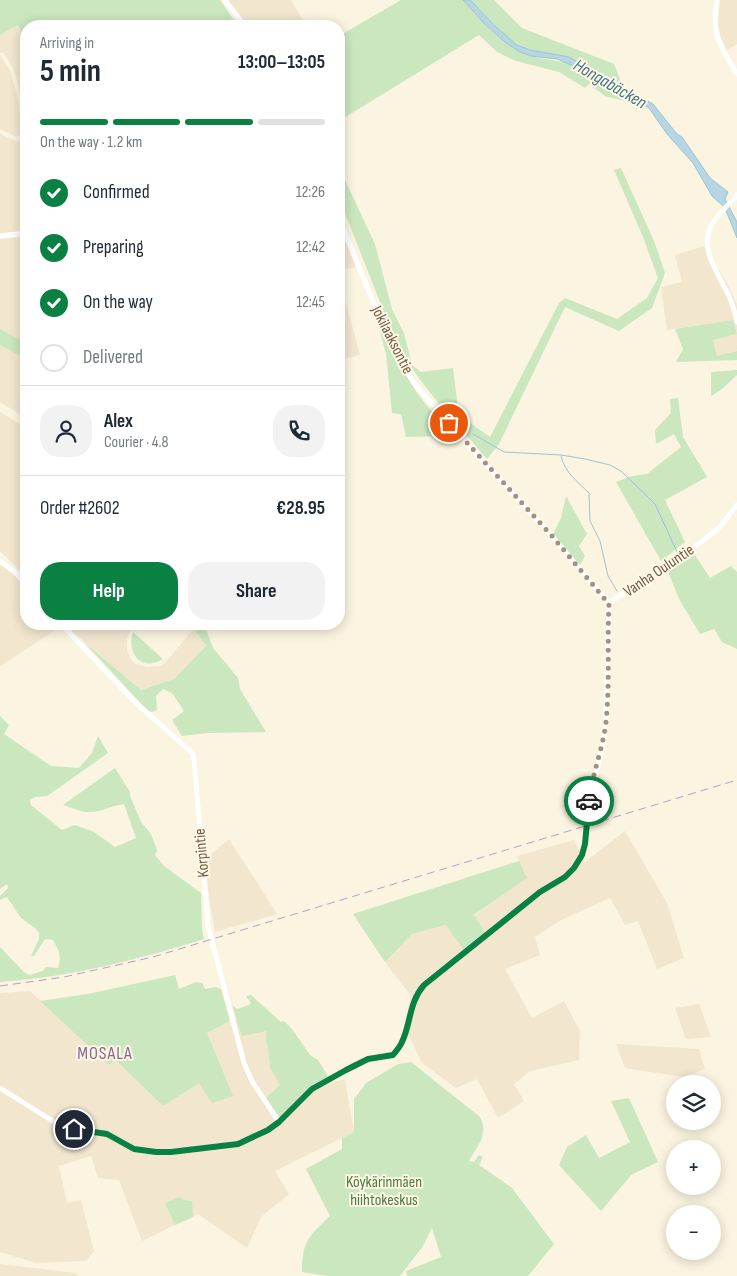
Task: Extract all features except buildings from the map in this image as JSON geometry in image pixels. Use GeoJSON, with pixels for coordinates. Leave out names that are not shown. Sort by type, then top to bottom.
{"type":"FeatureCollection","features":[{"type":"Feature","properties":{"kind":"street"},"geometry":{"type":"LineString","coordinates":[[225,0],[240,20]]}},
{"type":"Feature","properties":{"kind":"street"},"geometry":{"type":"LineString","coordinates":[[716,0],[715,33],[737,74]]}},
{"type":"Feature","properties":{"kind":"street"},"geometry":{"type":"LineString","coordinates":[[737,195],[713,222],[708,233],[708,256],[730,297],[737,322]]}},
{"type":"Feature","properties":{"kind":"street","name":"Jokilaaksontie"},"geometry":{"type":"LineString","coordinates":[[345,233],[392,347],[413,382],[552,536],[609,604]]}},
{"type":"Feature","properties":{"kind":"street"},"geometry":{"type":"LineString","coordinates":[[0,236],[20,234]]}},
{"type":"Feature","properties":{"kind":"street","name":"Vanha Ouluntie"},"geometry":{"type":"LineString","coordinates":[[0,1088],[56,1123],[74,1129],[107,1134],[134,1149],[171,1152],[238,1144],[268,1130],[279,1122],[312,1089],[362,1062],[393,1055],[402,1043],[412,1006],[417,993],[424,985],[540,892],[565,877],[578,861],[585,844],[590,798],[603,745],[609,668],[607,632],[609,604],[719,528],[737,505]]}},
{"type":"Feature","properties":{"kind":"street"},"geometry":{"type":"LineString","coordinates":[[0,561],[20,578]]}},
{"type":"Feature","properties":{"kind":"street","name":"Korpintie"},"geometry":{"type":"LineString","coordinates":[[67,630],[134,701],[192,753],[196,779],[208,926],[213,951],[244,1063],[252,1081],[279,1122]]}},
{"type":"Feature","properties":{"kind":"shaded area"},"geometry":{"type":"Polygon","coordinates":[[[228,0],[291,0],[303,20],[243,20],[228,0]]]}},
{"type":"Feature","properties":{"kind":"shaded area"},"geometry":{"type":"Polygon","coordinates":[[[720,0],[737,0],[737,44],[727,50],[720,35],[718,24],[720,0]]]}},
{"type":"Feature","properties":{"kind":"shaded area"},"geometry":{"type":"Polygon","coordinates":[[[18,25],[20,29],[20,94],[13,68],[3,52],[0,53],[0,35],[18,25]]]}},
{"type":"Feature","properties":{"kind":"shaded area"},"geometry":{"type":"Polygon","coordinates":[[[0,55],[10,70],[18,98],[20,134],[17,137],[0,129],[0,55]]]}},
{"type":"Feature","properties":{"kind":"shaded area"},"geometry":{"type":"Polygon","coordinates":[[[0,134],[20,142],[20,232],[0,233],[0,134]]]}},
{"type":"Feature","properties":{"kind":"shaded area"},"geometry":{"type":"Polygon","coordinates":[[[20,237],[20,340],[0,329],[0,239],[20,237]]]}},
{"type":"Feature","properties":{"kind":"shaded area"},"geometry":{"type":"Polygon","coordinates":[[[345,239],[357,267],[345,269],[345,239]]]}},
{"type":"Feature","properties":{"kind":"shaded area"},"geometry":{"type":"Polygon","coordinates":[[[704,246],[728,285],[737,305],[737,333],[733,320],[667,330],[661,287],[682,282],[675,255],[704,246]]]}},
{"type":"Feature","properties":{"kind":"shaded area"},"geometry":{"type":"Polygon","coordinates":[[[345,299],[360,355],[345,359],[345,299]]]}},
{"type":"Feature","properties":{"kind":"shaded area"},"geometry":{"type":"Polygon","coordinates":[[[737,334],[737,351],[717,357],[713,340],[737,334]]]}},
{"type":"Feature","properties":{"kind":"shaded area"},"geometry":{"type":"Polygon","coordinates":[[[0,345],[20,356],[20,414],[0,402],[0,345]]]}},
{"type":"Feature","properties":{"kind":"shaded area"},"geometry":{"type":"Polygon","coordinates":[[[0,412],[20,424],[20,570],[0,551],[0,412]]]}},
{"type":"Feature","properties":{"kind":"shaded area"},"geometry":{"type":"Polygon","coordinates":[[[0,564],[20,582],[20,630],[56,630],[0,666],[0,564]]]}},
{"type":"Feature","properties":{"kind":"shaded area"},"geometry":{"type":"Polygon","coordinates":[[[131,630],[127,638],[127,651],[132,661],[147,667],[161,666],[166,662],[192,630],[195,630],[206,646],[174,679],[141,690],[72,631],[131,630]]]}},
{"type":"Feature","properties":{"kind":"shaded area"},"geometry":{"type":"Polygon","coordinates":[[[625,831],[667,903],[684,958],[657,969],[638,921],[625,925],[610,898],[563,919],[535,937],[540,955],[505,969],[532,1018],[564,1001],[580,1031],[579,1060],[530,1071],[514,1084],[524,1101],[498,1118],[477,1079],[456,1088],[422,1063],[404,1026],[411,996],[385,962],[412,934],[447,925],[486,933],[474,916],[526,878],[517,856],[574,840],[585,862],[625,831]]]}},
{"type":"Feature","properties":{"kind":"shaded area"},"geometry":{"type":"Polygon","coordinates":[[[229,839],[277,914],[215,932],[205,859],[229,839]]]}},
{"type":"Feature","properties":{"kind":"shaded area"},"geometry":{"type":"Polygon","coordinates":[[[30,991],[109,1065],[114,1060],[163,1106],[207,1033],[235,1019],[266,1031],[269,1066],[280,1085],[281,1119],[311,1088],[345,1079],[354,1132],[275,1171],[289,1194],[261,1217],[247,1248],[198,1214],[142,1241],[119,1180],[98,1178],[91,1156],[59,1166],[67,1203],[81,1200],[94,1251],[86,1261],[36,1263],[0,1252],[0,993],[30,991]]]}},
{"type":"Feature","properties":{"kind":"shaded area"},"geometry":{"type":"Polygon","coordinates":[[[699,1004],[711,1037],[686,1039],[675,1008],[699,1004]]]}},
{"type":"Feature","properties":{"kind":"shaded area"},"geometry":{"type":"Polygon","coordinates":[[[616,1044],[699,1049],[705,1069],[689,1075],[671,1075],[625,1068],[616,1044]]]}},
{"type":"Feature","properties":{"kind":"shaded area"},"geometry":{"type":"Polygon","coordinates":[[[0,1264],[76,1273],[79,1276],[0,1276],[0,1264]]]}},
{"type":"Feature","properties":{"kind":"green space"},"geometry":{"type":"Polygon","coordinates":[[[0,0],[220,0],[234,20],[20,20],[20,29],[18,25],[0,35],[0,0]]]}},
{"type":"Feature","properties":{"kind":"green space"},"geometry":{"type":"Polygon","coordinates":[[[401,0],[463,0],[503,40],[522,52],[577,67],[634,99],[632,103],[605,96],[589,84],[585,88],[559,72],[516,61],[497,52],[479,35],[345,117],[345,33],[401,0]]]}},
{"type":"Feature","properties":{"kind":"green space"},"geometry":{"type":"Polygon","coordinates":[[[470,0],[494,0],[522,28],[614,64],[621,82],[619,85],[569,57],[530,50],[517,45],[496,27],[470,0]]]}},
{"type":"Feature","properties":{"kind":"green space"},"geometry":{"type":"Polygon","coordinates":[[[621,168],[654,241],[665,273],[652,308],[619,331],[565,307],[499,444],[487,459],[426,387],[395,340],[345,213],[345,180],[375,244],[392,309],[404,333],[412,365],[421,372],[453,368],[458,408],[466,420],[490,437],[559,303],[565,298],[617,319],[647,298],[658,278],[643,237],[614,170],[621,168]]]}},
{"type":"Feature","properties":{"kind":"green space"},"geometry":{"type":"Polygon","coordinates":[[[733,320],[737,334],[713,340],[717,356],[737,351],[737,360],[676,362],[683,349],[675,329],[733,320]]]}},
{"type":"Feature","properties":{"kind":"green space"},"geometry":{"type":"Polygon","coordinates":[[[378,325],[417,393],[451,436],[406,437],[401,414],[392,413],[386,354],[378,325]]]}},
{"type":"Feature","properties":{"kind":"green space"},"geometry":{"type":"Polygon","coordinates":[[[0,329],[20,340],[20,356],[0,345],[0,329]]]}},
{"type":"Feature","properties":{"kind":"green space"},"geometry":{"type":"Polygon","coordinates":[[[737,370],[737,375],[711,396],[711,372],[737,370]]]}},
{"type":"Feature","properties":{"kind":"green space"},"geometry":{"type":"Polygon","coordinates":[[[678,398],[683,437],[707,477],[665,500],[685,542],[661,561],[616,482],[632,476],[647,474],[681,447],[674,434],[656,444],[655,430],[671,413],[670,399],[678,398]]]}},
{"type":"Feature","properties":{"kind":"green space"},"geometry":{"type":"Polygon","coordinates":[[[566,496],[587,534],[579,546],[585,556],[579,567],[552,536],[561,518],[566,496]]]}},
{"type":"Feature","properties":{"kind":"green space"},"geometry":{"type":"Polygon","coordinates":[[[695,555],[710,578],[731,566],[737,572],[737,649],[722,642],[714,629],[700,634],[679,599],[667,569],[695,555]]]}},
{"type":"Feature","properties":{"kind":"green space"},"geometry":{"type":"Polygon","coordinates":[[[195,630],[206,630],[213,648],[238,678],[240,689],[266,732],[207,733],[182,736],[172,720],[184,711],[172,693],[163,689],[156,696],[157,710],[148,711],[83,641],[141,690],[174,679],[206,646],[195,630]]]}},
{"type":"Feature","properties":{"kind":"green space"},"geometry":{"type":"Polygon","coordinates":[[[133,632],[163,659],[148,663],[137,659],[132,647],[133,632]]]}},
{"type":"Feature","properties":{"kind":"green space"},"geometry":{"type":"Polygon","coordinates":[[[0,716],[9,725],[4,734],[51,766],[79,768],[92,753],[98,736],[108,753],[47,796],[35,797],[30,800],[31,805],[62,830],[75,825],[94,832],[115,847],[136,838],[124,804],[95,812],[80,811],[63,805],[115,768],[130,792],[141,822],[151,834],[157,850],[155,855],[164,866],[201,893],[204,939],[154,954],[78,972],[0,982],[0,947],[25,973],[30,975],[43,971],[46,967],[58,968],[60,957],[53,940],[45,939],[34,956],[31,956],[39,939],[39,933],[21,918],[7,897],[0,900],[0,896],[8,888],[7,884],[0,889],[0,716]]]}},
{"type":"Feature","properties":{"kind":"green space"},"geometry":{"type":"Polygon","coordinates":[[[519,861],[527,878],[474,915],[486,934],[464,950],[446,925],[412,934],[385,962],[353,914],[519,861]]]}},
{"type":"Feature","properties":{"kind":"green space"},"geometry":{"type":"Polygon","coordinates":[[[175,975],[179,989],[196,982],[202,983],[205,989],[216,987],[221,989],[230,1021],[207,1033],[233,1096],[212,1103],[199,1083],[163,1106],[115,1060],[109,1065],[40,1001],[88,994],[175,975]]]}},
{"type":"Feature","properties":{"kind":"green space"},"geometry":{"type":"Polygon","coordinates":[[[251,995],[281,1022],[284,1021],[292,1029],[310,1055],[318,1060],[328,1076],[302,1095],[281,1119],[266,1098],[280,1085],[269,1066],[266,1031],[242,1036],[232,1005],[237,1009],[249,1005],[251,1003],[246,996],[251,995]]]}},
{"type":"Feature","properties":{"kind":"green space","name":"Köykärinmäen hiihtokeskus"},"geometry":{"type":"Polygon","coordinates":[[[411,1062],[480,1117],[483,1135],[469,1161],[474,1162],[479,1155],[483,1157],[479,1165],[512,1188],[554,1244],[528,1276],[407,1276],[406,1271],[441,1257],[432,1228],[423,1246],[400,1276],[328,1276],[302,1272],[303,1253],[308,1240],[330,1216],[306,1169],[342,1149],[342,1138],[354,1132],[354,1099],[366,1083],[398,1064],[411,1062]]]}},
{"type":"Feature","properties":{"kind":"green space"},"geometry":{"type":"Polygon","coordinates":[[[629,1098],[658,1162],[631,1175],[601,1211],[559,1165],[567,1147],[586,1135],[599,1158],[630,1142],[611,1101],[629,1098]]]}},
{"type":"Feature","properties":{"kind":"green space"},"geometry":{"type":"Polygon","coordinates":[[[180,1197],[184,1200],[192,1201],[193,1217],[175,1225],[165,1203],[180,1197]]]}},
{"type":"Feature","properties":{"kind":"water","name":"Hongabäcken"},"geometry":{"type":"Polygon","coordinates":[[[463,0],[470,0],[496,27],[517,45],[530,50],[569,57],[653,104],[677,134],[682,137],[710,178],[728,192],[725,199],[737,222],[737,238],[723,206],[712,196],[693,163],[667,134],[649,108],[576,67],[557,59],[531,56],[520,52],[505,42],[484,23],[463,0]]]}},
{"type":"Feature","properties":{"kind":"waterway"},"geometry":{"type":"LineString","coordinates":[[473,434],[504,452],[561,455],[610,465],[621,471],[655,504],[678,554]]}},
{"type":"Feature","properties":{"kind":"waterway"},"geometry":{"type":"LineString","coordinates":[[561,456],[568,472],[589,493],[590,521],[600,541],[608,576],[617,591]]}},
{"type":"Feature","properties":{"kind":"railway"},"geometry":{"type":"LineString","coordinates":[[0,986],[64,977],[153,957],[737,780]]}},
{"type":"Feature","properties":{"kind":"way so far"},"geometry":{"type":"LineString","coordinates":[[449,423],[552,536],[609,604],[607,632],[609,668],[606,719],[603,745],[589,801]]}},
{"type":"Feature","properties":{"kind":"district","name":"MOSALA"},"geometry":{"type":"Point","coordinates":[105,1053]}},
{"type":"Feature","properties":{"kind":"route"},"geometry":{"type":"LineString","coordinates":[[74,1129],[107,1134],[134,1149],[142,1151],[171,1152],[238,1144],[268,1130],[279,1122],[312,1089],[368,1059],[393,1055],[402,1043],[412,1006],[417,993],[424,985],[540,892],[565,877],[574,868],[582,855],[585,844],[589,801]]}}]}
